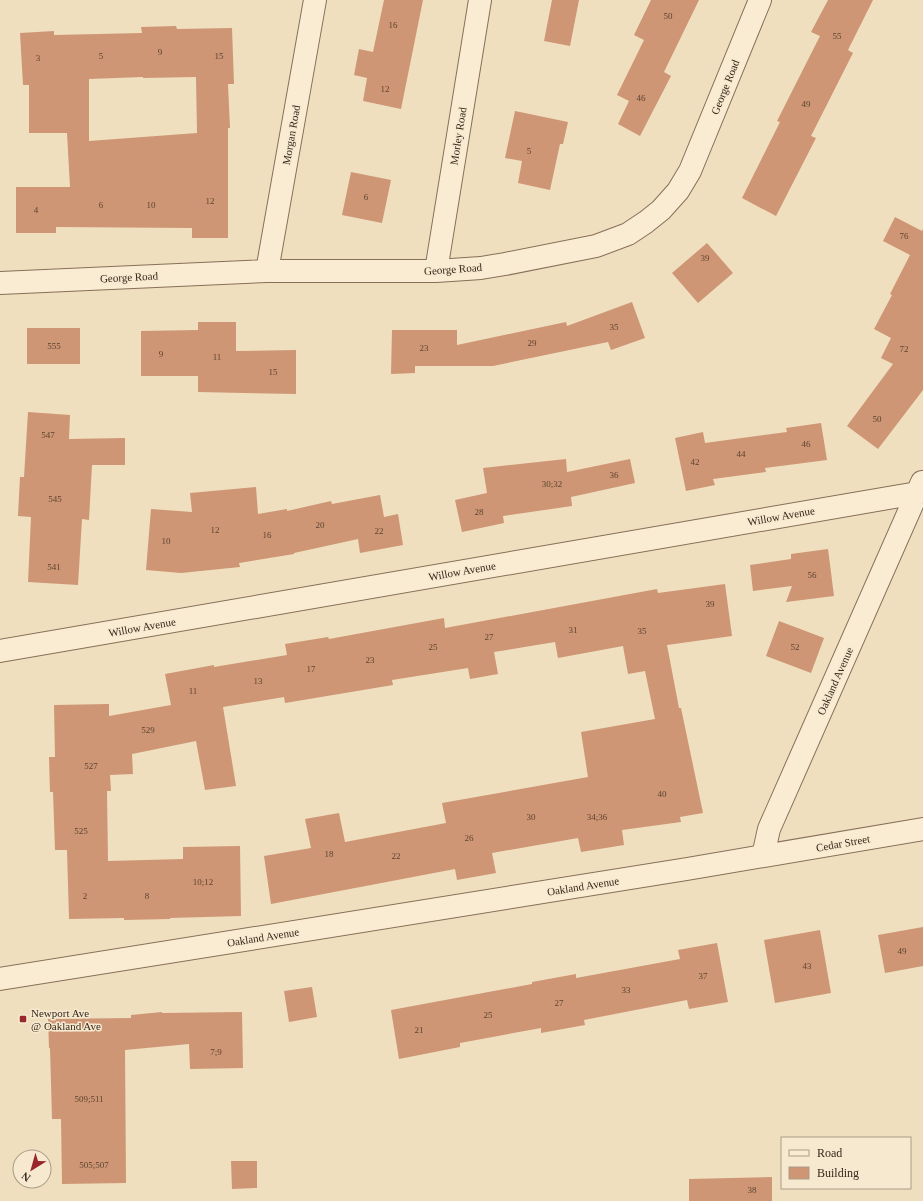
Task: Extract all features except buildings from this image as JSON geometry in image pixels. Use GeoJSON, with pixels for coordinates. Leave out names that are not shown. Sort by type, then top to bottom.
{"type":"FeatureCollection","features":[{"type":"Feature","properties":{"kind":"street","name":"Morgan Road"},"geometry":{"type":"LineString","coordinates":[[267,271],[315,0]]}},
{"type":"Feature","properties":{"kind":"street","name":"Morley Road"},"geometry":{"type":"LineString","coordinates":[[436,271],[480,0]]}},
{"type":"Feature","properties":{"kind":"street","name":"George Road"},"geometry":{"type":"LineString","coordinates":[[0,283],[267,271],[436,271],[480,268],[596,246],[628,234],[646,222],[661,210],[678,191],[690,171],[760,0]]}},
{"type":"Feature","properties":{"kind":"street","name":"Willow Avenue"},"geometry":{"type":"LineString","coordinates":[[0,651],[921,488]]}},
{"type":"Feature","properties":{"kind":"street","name":"Oakland Avenue"},"geometry":{"type":"LineString","coordinates":[[0,979],[679,871],[763,856],[769,829],[921,488]]}},
{"type":"Feature","properties":{"kind":"street","name":"Cedar Street"},"geometry":{"type":"LineString","coordinates":[[763,856],[923,829]]}},
{"type":"Feature","properties":{"kind":"place","name":"Newport Ave @ Oakland Ave"},"geometry":{"type":"Point","coordinates":[23,1019]}}]}
